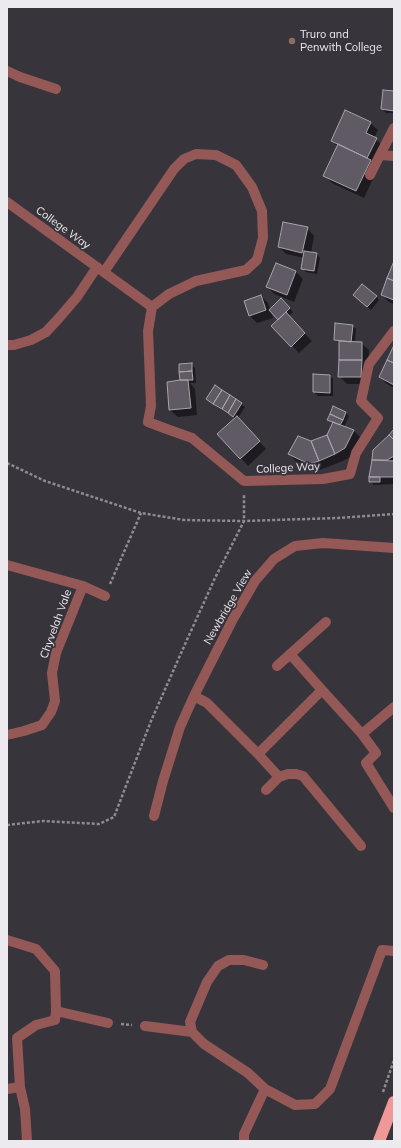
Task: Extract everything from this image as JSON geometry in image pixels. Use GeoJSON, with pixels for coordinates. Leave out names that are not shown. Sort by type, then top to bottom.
{"type":"FeatureCollection","features":[{"type":"Feature","properties":{"kind":"highway"},"geometry":{"type":"LineString","coordinates":[[379,1141],[394,1102]]}},
{"type":"Feature","properties":{"kind":"street"},"geometry":{"type":"LineString","coordinates":[[7,71],[56,89]]}},
{"type":"Feature","properties":{"kind":"street"},"geometry":{"type":"LineString","coordinates":[[370,175],[394,128]]}},
{"type":"Feature","properties":{"kind":"street"},"geometry":{"type":"LineString","coordinates":[[7,345],[14,345],[31,340],[46,332],[60,318],[101,270],[174,169],[184,159],[196,154],[216,155],[236,165],[252,187],[262,211],[263,238],[257,260],[246,270],[196,281],[169,294],[152,306]]}},
{"type":"Feature","properties":{"kind":"street"},"geometry":{"type":"LineString","coordinates":[[380,155],[394,156]]}},
{"type":"Feature","properties":{"kind":"street","name":"College Way"},"geometry":{"type":"LineString","coordinates":[[7,202],[152,306],[148,331],[150,406],[148,422],[192,438],[244,481],[323,479],[350,474],[356,453],[378,418],[361,401],[369,364],[394,332]]}},
{"type":"Feature","properties":{"kind":"street","name":"Newbridge View"},"geometry":{"type":"LineString","coordinates":[[154,816],[180,727],[194,696],[233,619],[255,581],[274,559],[295,546],[323,543],[394,548]]}},
{"type":"Feature","properties":{"kind":"street","name":"Chyvelah Vale"},"geometry":{"type":"LineString","coordinates":[[7,565],[82,586],[105,596]]}},
{"type":"Feature","properties":{"kind":"street","name":"Chyvelah Vale"},"geometry":{"type":"LineString","coordinates":[[7,734],[24,731],[42,725],[51,712],[55,701],[52,673],[56,653],[82,586]]}},
{"type":"Feature","properties":{"kind":"street"},"geometry":{"type":"LineString","coordinates":[[277,666],[326,622]]}},
{"type":"Feature","properties":{"kind":"street"},"geometry":{"type":"LineString","coordinates":[[290,654],[362,734],[376,753],[366,763],[394,808]]}},
{"type":"Feature","properties":{"kind":"street"},"geometry":{"type":"LineString","coordinates":[[258,754],[322,690]]}},
{"type":"Feature","properties":{"kind":"street"},"geometry":{"type":"LineString","coordinates":[[194,696],[207,703],[279,777]]}},
{"type":"Feature","properties":{"kind":"street"},"geometry":{"type":"LineString","coordinates":[[362,734],[394,707]]}},
{"type":"Feature","properties":{"kind":"street"},"geometry":{"type":"LineString","coordinates":[[266,790],[279,777],[288,774],[302,776],[362,846]]}},
{"type":"Feature","properties":{"kind":"street"},"geometry":{"type":"LineString","coordinates":[[7,940],[36,949],[55,971],[55,1020],[36,1025],[17,1038],[20,1087],[25,1109],[27,1141]]}},
{"type":"Feature","properties":{"kind":"street"},"geometry":{"type":"LineString","coordinates":[[263,965],[244,960],[229,960],[218,966],[207,982],[190,1022],[192,1032],[204,1044],[248,1073],[265,1089],[295,1105],[314,1104],[330,1089],[382,950],[394,951]]}},
{"type":"Feature","properties":{"kind":"street"},"geometry":{"type":"LineString","coordinates":[[56,1011],[108,1023]]}},
{"type":"Feature","properties":{"kind":"street"},"geometry":{"type":"LineString","coordinates":[[145,1026],[192,1032]]}},
{"type":"Feature","properties":{"kind":"street"},"geometry":{"type":"LineString","coordinates":[[7,1089],[20,1087]]}},
{"type":"Feature","properties":{"kind":"street"},"geometry":{"type":"LineString","coordinates":[[244,1141],[244,1134],[265,1089]]}},
{"type":"Feature","properties":{"kind":"path"},"geometry":{"type":"LineString","coordinates":[[7,463],[45,481],[142,513],[184,520],[244,521],[338,518],[394,514]]}},
{"type":"Feature","properties":{"kind":"path"},"geometry":{"type":"LineString","coordinates":[[7,825],[42,822],[99,824],[114,817],[151,721],[215,578],[244,521],[244,481]]}},
{"type":"Feature","properties":{"kind":"path"},"geometry":{"type":"LineString","coordinates":[[105,596],[142,513]]}},
{"type":"Feature","properties":{"kind":"path"},"geometry":{"type":"LineString","coordinates":[[108,1023],[145,1026]]}},
{"type":"Feature","properties":{"kind":"building"},"geometry":{"type":"Polygon","coordinates":[[[383,90],[394,91],[394,111],[381,109],[383,90]]]}},
{"type":"Feature","properties":{"kind":"building"},"geometry":{"type":"Polygon","coordinates":[[[345,110],[371,122],[366,133],[377,138],[367,158],[331,141],[345,110]]]}},
{"type":"Feature","properties":{"kind":"building"},"geometry":{"type":"Polygon","coordinates":[[[338,144],[371,160],[356,191],[323,176],[338,144]]]}},
{"type":"Feature","properties":{"kind":"building"},"geometry":{"type":"Polygon","coordinates":[[[283,222],[308,227],[302,253],[278,247],[283,222]]]}},
{"type":"Feature","properties":{"kind":"building"},"geometry":{"type":"Polygon","coordinates":[[[304,251],[317,253],[314,271],[301,269],[304,251]]]}},
{"type":"Feature","properties":{"kind":"building"},"geometry":{"type":"Polygon","coordinates":[[[394,261],[394,281],[387,278],[394,261]]]}},
{"type":"Feature","properties":{"kind":"building"},"geometry":{"type":"Polygon","coordinates":[[[276,263],[296,271],[287,295],[266,287],[276,263]]]}},
{"type":"Feature","properties":{"kind":"building"},"geometry":{"type":"Polygon","coordinates":[[[387,278],[394,281],[394,300],[381,295],[387,278]]]}},
{"type":"Feature","properties":{"kind":"building"},"geometry":{"type":"Polygon","coordinates":[[[362,284],[377,296],[367,307],[353,295],[362,284]]]}},
{"type":"Feature","properties":{"kind":"building"},"geometry":{"type":"Polygon","coordinates":[[[261,295],[266,310],[249,316],[244,301],[261,295]]]}},
{"type":"Feature","properties":{"kind":"building"},"geometry":{"type":"Polygon","coordinates":[[[281,298],[290,308],[278,320],[269,310],[281,298]]]}},
{"type":"Feature","properties":{"kind":"building"},"geometry":{"type":"Polygon","coordinates":[[[286,312],[305,333],[291,347],[271,326],[286,312]]]}},
{"type":"Feature","properties":{"kind":"building"},"geometry":{"type":"Polygon","coordinates":[[[335,323],[353,325],[351,342],[334,340],[335,323]]]}},
{"type":"Feature","properties":{"kind":"building"},"geometry":{"type":"Polygon","coordinates":[[[339,341],[362,342],[362,360],[339,360],[339,341]]]}},
{"type":"Feature","properties":{"kind":"building"},"geometry":{"type":"Polygon","coordinates":[[[394,345],[394,363],[387,360],[394,345]]]}},
{"type":"Feature","properties":{"kind":"building"},"geometry":{"type":"Polygon","coordinates":[[[339,360],[362,360],[361,377],[338,377],[339,360]]]}},
{"type":"Feature","properties":{"kind":"building"},"geometry":{"type":"Polygon","coordinates":[[[387,360],[394,363],[394,385],[379,377],[387,360]]]}},
{"type":"Feature","properties":{"kind":"building"},"geometry":{"type":"Polygon","coordinates":[[[192,363],[192,371],[179,372],[179,364],[192,363]]]}},
{"type":"Feature","properties":{"kind":"building"},"geometry":{"type":"Polygon","coordinates":[[[192,371],[193,380],[180,380],[179,372],[192,371]]]}},
{"type":"Feature","properties":{"kind":"building"},"geometry":{"type":"Polygon","coordinates":[[[313,374],[330,375],[330,393],[313,392],[313,374]]]}},
{"type":"Feature","properties":{"kind":"building"},"geometry":{"type":"Polygon","coordinates":[[[188,380],[191,408],[169,410],[167,382],[188,380]]]}},
{"type":"Feature","properties":{"kind":"building"},"geometry":{"type":"Polygon","coordinates":[[[215,385],[222,390],[213,404],[206,399],[215,385]]]}},
{"type":"Feature","properties":{"kind":"building"},"geometry":{"type":"Polygon","coordinates":[[[222,390],[230,395],[222,409],[213,404],[222,390]]]}},
{"type":"Feature","properties":{"kind":"building"},"geometry":{"type":"Polygon","coordinates":[[[230,395],[236,399],[228,413],[222,409],[230,395]]]}},
{"type":"Feature","properties":{"kind":"building"},"geometry":{"type":"Polygon","coordinates":[[[236,399],[242,403],[233,417],[228,413],[236,399]]]}},
{"type":"Feature","properties":{"kind":"building"},"geometry":{"type":"Polygon","coordinates":[[[333,406],[346,412],[343,420],[330,414],[333,406]]]}},
{"type":"Feature","properties":{"kind":"building"},"geometry":{"type":"Polygon","coordinates":[[[330,414],[343,420],[340,425],[327,420],[330,414]]]}},
{"type":"Feature","properties":{"kind":"building"},"geometry":{"type":"Polygon","coordinates":[[[237,416],[260,441],[240,459],[217,434],[237,416]]]}},
{"type":"Feature","properties":{"kind":"building"},"geometry":{"type":"Polygon","coordinates":[[[333,422],[354,430],[345,448],[335,454],[327,435],[333,422]]]}},
{"type":"Feature","properties":{"kind":"building"},"geometry":{"type":"Polygon","coordinates":[[[394,429],[394,440],[389,435],[394,429]]]}},
{"type":"Feature","properties":{"kind":"building"},"geometry":{"type":"Polygon","coordinates":[[[327,435],[335,454],[319,461],[311,441],[327,435]]]}},
{"type":"Feature","properties":{"kind":"building"},"geometry":{"type":"Polygon","coordinates":[[[389,435],[394,440],[394,456],[387,460],[372,460],[373,450],[389,435]]]}},
{"type":"Feature","properties":{"kind":"building"},"geometry":{"type":"Polygon","coordinates":[[[298,436],[311,441],[319,461],[309,464],[288,454],[298,436]]]}},
{"type":"Feature","properties":{"kind":"building"},"geometry":{"type":"Polygon","coordinates":[[[372,460],[394,461],[394,477],[369,477],[372,460]]]}},
{"type":"Feature","properties":{"kind":"building"},"geometry":{"type":"Polygon","coordinates":[[[369,477],[380,477],[380,482],[369,482],[369,477]]]}},
{"type":"Feature","properties":{"kind":"place","name":"Truro and Penwith College"},"geometry":{"type":"Point","coordinates":[292,41]}}]}
